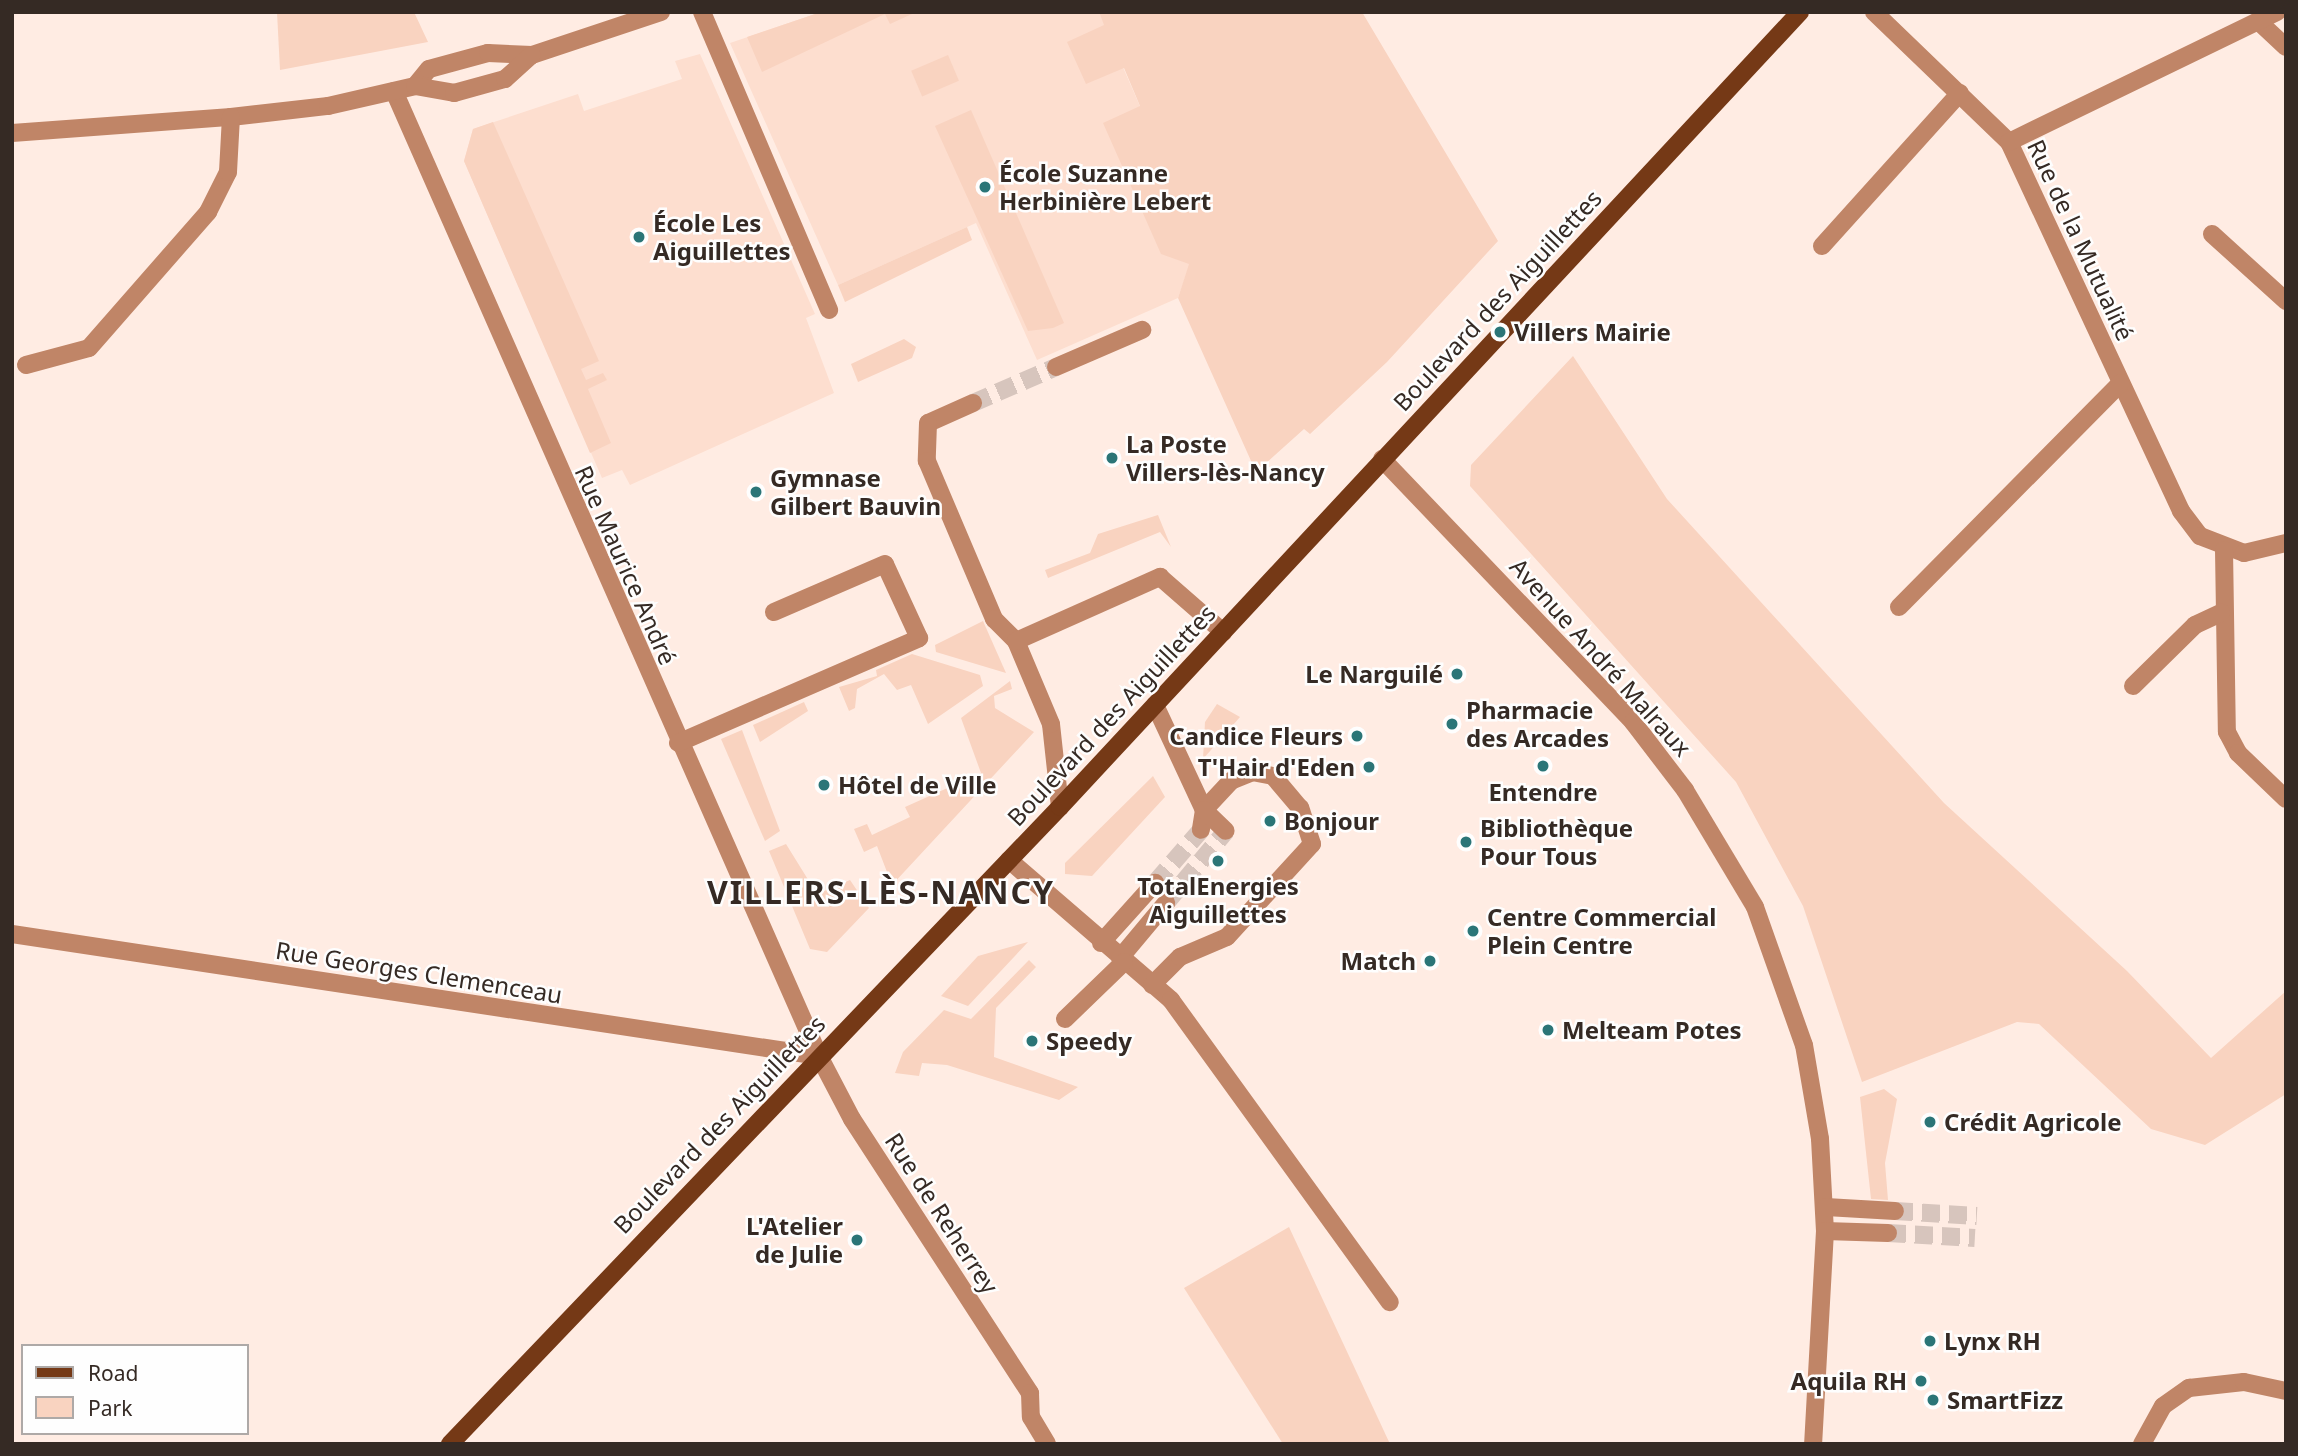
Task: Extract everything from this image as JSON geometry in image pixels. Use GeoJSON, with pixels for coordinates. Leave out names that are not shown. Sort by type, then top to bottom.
{"type":"FeatureCollection","features":[{"type":"Feature","properties":{"kind":"main road","name":"Boulevard des Aiguillettes"},"geometry":{"type":"LineString","coordinates":[[450,1444],[1060,807],[1800,12]]}},
{"type":"Feature","properties":{"kind":"street"},"geometry":{"type":"LineString","coordinates":[[415,86],[429,69],[488,53],[532,55],[661,12]]}},
{"type":"Feature","properties":{"kind":"street"},"geometry":{"type":"LineString","coordinates":[[702,12],[829,310]]}},
{"type":"Feature","properties":{"kind":"street","name":"Rue de la Mutualité"},"geometry":{"type":"LineString","coordinates":[[1874,12],[2009,142],[2181,512],[2200,536],[2224,550]]}},
{"type":"Feature","properties":{"kind":"street"},"geometry":{"type":"LineString","coordinates":[[2009,142],[2277,12]]}},
{"type":"Feature","properties":{"kind":"street"},"geometry":{"type":"LineString","coordinates":[[2258,21],[2286,47]]}},
{"type":"Feature","properties":{"kind":"street"},"geometry":{"type":"LineString","coordinates":[[12,133],[231,117],[415,86],[454,93],[505,79],[532,55]]}},
{"type":"Feature","properties":{"kind":"street","name":"Rue Maurice André"},"geometry":{"type":"LineString","coordinates":[[394,91],[678,743],[819,1056]]}},
{"type":"Feature","properties":{"kind":"street"},"geometry":{"type":"LineString","coordinates":[[1822,246],[1960,93]]}},
{"type":"Feature","properties":{"kind":"street"},"geometry":{"type":"LineString","coordinates":[[26,365],[95,342],[208,212],[228,172],[231,117]]}},
{"type":"Feature","properties":{"kind":"street"},"geometry":{"type":"LineString","coordinates":[[2212,234],[2286,301]]}},
{"type":"Feature","properties":{"kind":"street"},"geometry":{"type":"LineString","coordinates":[[1056,367],[1142,330]]}},
{"type":"Feature","properties":{"kind":"street"},"geometry":{"type":"LineString","coordinates":[[1899,607],[2121,383]]}},
{"type":"Feature","properties":{"kind":"street"},"geometry":{"type":"LineString","coordinates":[[974,403],[928,423],[927,461],[994,618],[1016,641],[1051,724],[1060,807]]}},
{"type":"Feature","properties":{"kind":"street","name":"Avenue André Malraux"},"geometry":{"type":"LineString","coordinates":[[1382,459],[1633,722],[1711,829],[1755,907],[1804,1045],[1826,1207],[1813,1444]]}},
{"type":"Feature","properties":{"kind":"street"},"geometry":{"type":"LineString","coordinates":[[2286,543],[2256,552],[2224,550],[2221,613],[2227,732],[2238,753],[2286,799]]}},
{"type":"Feature","properties":{"kind":"street"},"geometry":{"type":"LineString","coordinates":[[678,743],[919,638],[885,564],[774,612]]}},
{"type":"Feature","properties":{"kind":"street"},"geometry":{"type":"LineString","coordinates":[[1016,641],[1160,577],[1223,632]]}},
{"type":"Feature","properties":{"kind":"street"},"geometry":{"type":"LineString","coordinates":[[2133,686],[2195,625],[2221,613]]}},
{"type":"Feature","properties":{"kind":"street"},"geometry":{"type":"LineString","coordinates":[[1155,705],[1204,810],[1226,831]]}},
{"type":"Feature","properties":{"kind":"street"},"geometry":{"type":"LineString","coordinates":[[1152,985],[1180,957],[1227,936],[1312,845],[1300,808],[1273,776],[1253,772],[1231,781],[1204,810],[1201,830]]}},
{"type":"Feature","properties":{"kind":"street"},"geometry":{"type":"LineString","coordinates":[[1009,860],[1101,943],[1171,1000],[1390,1303]]}},
{"type":"Feature","properties":{"kind":"street"},"geometry":{"type":"LineString","coordinates":[[1101,943],[1155,883]]}},
{"type":"Feature","properties":{"kind":"street"},"geometry":{"type":"LineString","coordinates":[[1065,1019],[1122,960],[1166,903]]}},
{"type":"Feature","properties":{"kind":"street","name":"Rue Georges Clemenceau"},"geometry":{"type":"LineString","coordinates":[[12,934],[819,1056]]}},
{"type":"Feature","properties":{"kind":"street","name":"Rue de Reherrey"},"geometry":{"type":"LineString","coordinates":[[819,1056],[852,1119],[1030,1393],[1031,1417],[1047,1444]]}},
{"type":"Feature","properties":{"kind":"street"},"geometry":{"type":"LineString","coordinates":[[1826,1207],[1895,1211]]}},
{"type":"Feature","properties":{"kind":"street"},"geometry":{"type":"LineString","coordinates":[[1825,1231],[1888,1233]]}},
{"type":"Feature","properties":{"kind":"street"},"geometry":{"type":"LineString","coordinates":[[2142,1444],[2163,1406],[2189,1388],[2244,1382],[2286,1391]]}},
{"type":"Feature","properties":{"kind":"shaded area","name":"École Suzanne Herbinière Lebert"},"geometry":{"type":"Polygon","coordinates":[[[821,12],[1099,12],[1198,240],[1178,298],[1037,360],[976,223],[838,285],[730,43],[821,12]]]}},
{"type":"Feature","properties":{"kind":"shaded area","name":"École Les Aiguillettes"},"geometry":{"type":"Polygon","coordinates":[[[700,54],[815,314],[806,318],[834,393],[630,485],[622,470],[602,478],[464,161],[473,129],[578,94],[584,111],[682,79],[675,61],[700,54]]]}},
{"type":"Feature","properties":{"kind":"green space"},"geometry":{"type":"Polygon","coordinates":[[[277,12],[414,12],[428,42],[280,70],[277,12]]]}},
{"type":"Feature","properties":{"kind":"green space"},"geometry":{"type":"Polygon","coordinates":[[[821,12],[912,14],[890,24],[885,14],[762,72],[747,37],[821,12]]]}},
{"type":"Feature","properties":{"kind":"green space"},"geometry":{"type":"Polygon","coordinates":[[[1099,12],[1362,12],[1498,241],[1387,362],[1310,434],[1304,429],[1256,472],[1178,298],[1189,264],[1161,254],[1103,123],[1140,106],[1124,68],[1086,84],[1067,42],[1104,25],[1099,12]]]}},
{"type":"Feature","properties":{"kind":"green space"},"geometry":{"type":"Polygon","coordinates":[[[948,55],[959,81],[922,96],[911,71],[948,55]]]}},
{"type":"Feature","properties":{"kind":"green space"},"geometry":{"type":"Polygon","coordinates":[[[971,110],[1064,323],[1053,328],[1028,331],[935,126],[971,110]]]}},
{"type":"Feature","properties":{"kind":"green space"},"geometry":{"type":"Polygon","coordinates":[[[493,122],[599,361],[581,369],[586,380],[603,373],[607,380],[588,389],[611,443],[590,453],[464,161],[473,129],[493,122]]]}},
{"type":"Feature","properties":{"kind":"green space"},"geometry":{"type":"Polygon","coordinates":[[[967,227],[972,240],[845,302],[838,285],[967,227]]]}},
{"type":"Feature","properties":{"kind":"green space"},"geometry":{"type":"Polygon","coordinates":[[[904,339],[916,347],[912,358],[858,382],[851,364],[904,339]]]}},
{"type":"Feature","properties":{"kind":"green space"},"geometry":{"type":"Polygon","coordinates":[[[1573,356],[1667,499],[1944,803],[2127,971],[2211,1058],[2286,991],[2286,1094],[2205,1145],[2151,1129],[2039,1024],[2017,1022],[1862,1082],[1803,906],[1736,782],[1470,486],[1471,465],[1573,356]]]}},
{"type":"Feature","properties":{"kind":"green space"},"geometry":{"type":"Polygon","coordinates":[[[1158,515],[1171,547],[1160,532],[1048,578],[1045,570],[1090,553],[1098,534],[1158,515]]]}},
{"type":"Feature","properties":{"kind":"green space"},"geometry":{"type":"Polygon","coordinates":[[[983,621],[1006,673],[936,652],[935,645],[983,621]]]}},
{"type":"Feature","properties":{"kind":"green space"},"geometry":{"type":"Polygon","coordinates":[[[912,654],[980,675],[983,686],[928,724],[911,685],[897,690],[884,674],[857,689],[855,708],[849,711],[839,687],[877,676],[876,670],[912,654]]]}},
{"type":"Feature","properties":{"kind":"green space"},"geometry":{"type":"Polygon","coordinates":[[[1010,681],[1012,689],[994,696],[995,708],[1034,732],[892,885],[877,846],[864,852],[854,829],[867,824],[872,835],[910,817],[905,807],[981,773],[961,718],[1010,681]]]}},
{"type":"Feature","properties":{"kind":"green space"},"geometry":{"type":"Polygon","coordinates":[[[804,702],[808,711],[760,742],[753,725],[804,702]]]}},
{"type":"Feature","properties":{"kind":"green space"},"geometry":{"type":"Polygon","coordinates":[[[1217,704],[1240,717],[1203,759],[1205,722],[1217,704]]]}},
{"type":"Feature","properties":{"kind":"green space"},"geometry":{"type":"Polygon","coordinates":[[[742,730],[780,831],[765,841],[721,739],[742,730]]]}},
{"type":"Feature","properties":{"kind":"green space"},"geometry":{"type":"Polygon","coordinates":[[[1153,776],[1165,797],[1092,876],[1065,874],[1065,863],[1153,776]]]}},
{"type":"Feature","properties":{"kind":"green space"},"geometry":{"type":"Polygon","coordinates":[[[786,844],[817,894],[850,880],[869,908],[827,952],[810,949],[769,851],[786,844]]]}},
{"type":"Feature","properties":{"kind":"green space"},"geometry":{"type":"Polygon","coordinates":[[[1028,942],[968,1006],[941,996],[978,956],[1028,942]]]}},
{"type":"Feature","properties":{"kind":"green space"},"geometry":{"type":"Polygon","coordinates":[[[1029,960],[1036,967],[996,1008],[994,1057],[1078,1087],[1059,1100],[947,1065],[922,1063],[919,1076],[895,1073],[903,1052],[944,1010],[971,1019],[1029,960]]]}},
{"type":"Feature","properties":{"kind":"green space"},"geometry":{"type":"Polygon","coordinates":[[[1884,1089],[1897,1099],[1885,1163],[1888,1200],[1871,1199],[1860,1097],[1884,1089]]]}},
{"type":"Feature","properties":{"kind":"green space"},"geometry":{"type":"Polygon","coordinates":[[[1289,1227],[1390,1444],[1283,1444],[1184,1288],[1289,1227]]]}},
{"type":"Feature","properties":{"kind":"tunnel"},"geometry":{"type":"LineString","coordinates":[[973,403],[1056,367]]}},
{"type":"Feature","properties":{"kind":"tunnel"},"geometry":{"type":"LineString","coordinates":[[1155,883],[1201,830]]}},
{"type":"Feature","properties":{"kind":"tunnel"},"geometry":{"type":"LineString","coordinates":[[1166,903],[1226,831]]}},
{"type":"Feature","properties":{"kind":"tunnel"},"geometry":{"type":"LineString","coordinates":[[1895,1211],[1977,1216]]}},
{"type":"Feature","properties":{"kind":"tunnel"},"geometry":{"type":"LineString","coordinates":[[1888,1233],[1975,1238]]}},
{"type":"Feature","properties":{"kind":"place","name":"École Suzanne Herbinière Lebert"},"geometry":{"type":"Point","coordinates":[985,187]}},
{"type":"Feature","properties":{"kind":"place","name":"École Les Aiguillettes"},"geometry":{"type":"Point","coordinates":[639,237]}},
{"type":"Feature","properties":{"kind":"place","name":"Villers Mairie"},"geometry":{"type":"Point","coordinates":[1500,332]}},
{"type":"Feature","properties":{"kind":"place","name":"La Poste Villers-lès-Nancy"},"geometry":{"type":"Point","coordinates":[1112,458]}},
{"type":"Feature","properties":{"kind":"place","name":"Gymnase Gilbert Bauvin"},"geometry":{"type":"Point","coordinates":[756,492]}},
{"type":"Feature","properties":{"kind":"place","name":"Le Narguilé"},"geometry":{"type":"Point","coordinates":[1457,674]}},
{"type":"Feature","properties":{"kind":"place","name":"Pharmacie des Arcades"},"geometry":{"type":"Point","coordinates":[1452,724]}},
{"type":"Feature","properties":{"kind":"place","name":"Candice Fleurs"},"geometry":{"type":"Point","coordinates":[1357,736]}},
{"type":"Feature","properties":{"kind":"place","name":"Entendre"},"geometry":{"type":"Point","coordinates":[1543,766]}},
{"type":"Feature","properties":{"kind":"place","name":"T'Hair d'Eden"},"geometry":{"type":"Point","coordinates":[1369,767]}},
{"type":"Feature","properties":{"kind":"place","name":"Hôtel de Ville"},"geometry":{"type":"Point","coordinates":[824,785]}},
{"type":"Feature","properties":{"kind":"place","name":"Bonjour"},"geometry":{"type":"Point","coordinates":[1270,821]}},
{"type":"Feature","properties":{"kind":"place","name":"Bibliothèque Pour Tous"},"geometry":{"type":"Point","coordinates":[1466,842]}},
{"type":"Feature","properties":{"kind":"place","name":"TotalEnergies Aiguillettes"},"geometry":{"type":"Point","coordinates":[1218,861]}},
{"type":"Feature","properties":{"kind":"place","name":"Centre Commercial Plein Centre"},"geometry":{"type":"Point","coordinates":[1473,931]}},
{"type":"Feature","properties":{"kind":"place","name":"Match"},"geometry":{"type":"Point","coordinates":[1430,961]}},
{"type":"Feature","properties":{"kind":"place","name":"Melteam Potes"},"geometry":{"type":"Point","coordinates":[1548,1030]}},
{"type":"Feature","properties":{"kind":"place","name":"Speedy"},"geometry":{"type":"Point","coordinates":[1032,1041]}},
{"type":"Feature","properties":{"kind":"place","name":"Crédit Agricole"},"geometry":{"type":"Point","coordinates":[1930,1122]}},
{"type":"Feature","properties":{"kind":"place","name":"L'Atelier de Julie"},"geometry":{"type":"Point","coordinates":[857,1240]}},
{"type":"Feature","properties":{"kind":"place","name":"Lynx RH"},"geometry":{"type":"Point","coordinates":[1930,1341]}},
{"type":"Feature","properties":{"kind":"place","name":"Aquila RH"},"geometry":{"type":"Point","coordinates":[1921,1381]}},
{"type":"Feature","properties":{"kind":"place","name":"SmartFizz"},"geometry":{"type":"Point","coordinates":[1933,1400]}},
{"type":"Feature","properties":{"kind":"district","name":"VILLERS-LÈS-NANCY"},"geometry":{"type":"Point","coordinates":[881,892]}}]}
